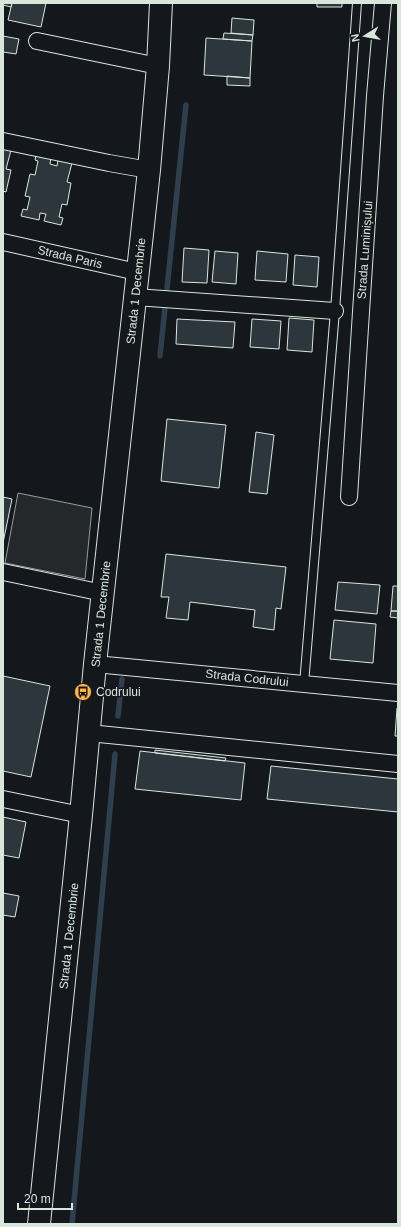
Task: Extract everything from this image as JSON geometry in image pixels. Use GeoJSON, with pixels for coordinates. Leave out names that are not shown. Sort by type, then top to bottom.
{"type":"FeatureCollection","features":[{"type":"Feature","properties":{"kind":"main road","name":"Strada 1 Decembrie"},"geometry":{"type":"LineString","coordinates":[[39,1224],[103,593],[145,298],[137,272],[149,170],[158,66],[161,3]]}},
{"type":"Feature","properties":{"kind":"street","name":"Strada Luminișului"},"geometry":{"type":"LineString","coordinates":[[349,497],[375,96],[383,3]]}},
{"type":"Feature","properties":{"kind":"street"},"geometry":{"type":"LineString","coordinates":[[37,41],[158,66]]}},
{"type":"Feature","properties":{"kind":"street"},"geometry":{"type":"LineString","coordinates":[[3,141],[149,170]]}},
{"type":"Feature","properties":{"kind":"street","name":"Strada Paris"},"geometry":{"type":"LineString","coordinates":[[3,242],[137,272]]}},
{"type":"Feature","properties":{"kind":"street"},"geometry":{"type":"LineString","coordinates":[[145,298],[335,311]]}},
{"type":"Feature","properties":{"kind":"street"},"geometry":{"type":"LineString","coordinates":[[3,572],[103,593]]}},
{"type":"Feature","properties":{"kind":"street","name":"Strada Codrului"},"geometry":{"type":"LineString","coordinates":[[96,664],[398,693]]}},
{"type":"Feature","properties":{"kind":"street"},"geometry":{"type":"LineString","coordinates":[[89,733],[398,764]]}},
{"type":"Feature","properties":{"kind":"street"},"geometry":{"type":"LineString","coordinates":[[3,799],[81,815]]}},
{"type":"Feature","properties":{"kind":"lane"},"geometry":{"type":"LineString","coordinates":[[304,684],[335,311],[357,3]]}},
{"type":"Feature","properties":{"kind":"shaded area"},"geometry":{"type":"Polygon","coordinates":[[[18,493],[92,508],[85,579],[5,563],[18,493]]]}},
{"type":"Feature","properties":{"kind":"building"},"geometry":{"type":"Polygon","coordinates":[[[3,3],[12,3],[11,7],[3,5],[3,3]]]}},
{"type":"Feature","properties":{"kind":"building"},"geometry":{"type":"Polygon","coordinates":[[[12,3],[46,3],[41,27],[8,20],[12,3]]]}},
{"type":"Feature","properties":{"kind":"building"},"geometry":{"type":"Polygon","coordinates":[[[317,3],[342,3],[342,7],[317,7],[317,3]]]}},
{"type":"Feature","properties":{"kind":"building"},"geometry":{"type":"Polygon","coordinates":[[[232,18],[254,20],[253,35],[231,33],[232,18]]]}},
{"type":"Feature","properties":{"kind":"building"},"geometry":{"type":"Polygon","coordinates":[[[224,33],[253,35],[252,41],[223,39],[224,33]]]}},
{"type":"Feature","properties":{"kind":"building"},"geometry":{"type":"Polygon","coordinates":[[[3,36],[19,39],[16,54],[3,52],[3,36]]]}},
{"type":"Feature","properties":{"kind":"building"},"geometry":{"type":"Polygon","coordinates":[[[206,38],[252,41],[250,78],[204,75],[206,38]]]}},
{"type":"Feature","properties":{"kind":"building"},"geometry":{"type":"Polygon","coordinates":[[[227,76],[250,78],[250,86],[227,85],[227,76]]]}},
{"type":"Feature","properties":{"kind":"building"},"geometry":{"type":"Polygon","coordinates":[[[3,148],[11,150],[6,169],[11,170],[6,192],[3,191],[3,148]]]}},
{"type":"Feature","properties":{"kind":"building"},"geometry":{"type":"Polygon","coordinates":[[[36,155],[51,158],[50,164],[57,166],[58,160],[72,163],[67,182],[71,183],[67,205],[62,204],[59,217],[63,218],[61,225],[44,221],[46,214],[40,213],[39,220],[21,216],[23,209],[27,210],[30,197],[25,196],[30,174],[35,175],[38,161],[35,160],[36,155]]]}},
{"type":"Feature","properties":{"kind":"building"},"geometry":{"type":"Polygon","coordinates":[[[184,248],[209,250],[207,283],[182,282],[184,248]]]}},
{"type":"Feature","properties":{"kind":"building"},"geometry":{"type":"Polygon","coordinates":[[[215,251],[238,253],[236,284],[212,282],[215,251]]]}},
{"type":"Feature","properties":{"kind":"building"},"geometry":{"type":"Polygon","coordinates":[[[257,251],[288,254],[286,282],[255,280],[257,251]]]}},
{"type":"Feature","properties":{"kind":"building"},"geometry":{"type":"Polygon","coordinates":[[[295,255],[319,257],[317,287],[293,285],[295,255]]]}},
{"type":"Feature","properties":{"kind":"building"},"geometry":{"type":"Polygon","coordinates":[[[289,318],[314,320],[312,352],[287,350],[289,318]]]}},
{"type":"Feature","properties":{"kind":"building"},"geometry":{"type":"Polygon","coordinates":[[[177,319],[235,322],[233,348],[176,344],[177,319]]]}},
{"type":"Feature","properties":{"kind":"building"},"geometry":{"type":"Polygon","coordinates":[[[252,319],[281,321],[279,349],[250,347],[252,319]]]}},
{"type":"Feature","properties":{"kind":"building"},"geometry":{"type":"Polygon","coordinates":[[[167,419],[226,425],[219,488],[161,481],[167,419]]]}},
{"type":"Feature","properties":{"kind":"building"},"geometry":{"type":"Polygon","coordinates":[[[256,432],[274,435],[267,494],[249,492],[256,432]]]}},
{"type":"Feature","properties":{"kind":"building"},"geometry":{"type":"Polygon","coordinates":[[[3,497],[12,499],[3,543],[3,497]]]}},
{"type":"Feature","properties":{"kind":"building"},"geometry":{"type":"Polygon","coordinates":[[[166,554],[286,567],[281,609],[276,608],[274,630],[253,627],[255,610],[190,602],[188,620],[166,618],[169,597],[161,597],[166,554]]]}},
{"type":"Feature","properties":{"kind":"building"},"geometry":{"type":"Polygon","coordinates":[[[338,582],[380,585],[377,614],[335,610],[338,582]]]}},
{"type":"Feature","properties":{"kind":"building"},"geometry":{"type":"Polygon","coordinates":[[[393,586],[398,586],[398,611],[391,611],[393,586]]]}},
{"type":"Feature","properties":{"kind":"building"},"geometry":{"type":"Polygon","coordinates":[[[391,611],[398,611],[398,618],[390,617],[391,611]]]}},
{"type":"Feature","properties":{"kind":"building"},"geometry":{"type":"Polygon","coordinates":[[[334,620],[376,624],[373,663],[330,659],[334,620]]]}},
{"type":"Feature","properties":{"kind":"building"},"geometry":{"type":"Polygon","coordinates":[[[3,676],[50,686],[31,777],[3,771],[3,676]]]}},
{"type":"Feature","properties":{"kind":"building"},"geometry":{"type":"Polygon","coordinates":[[[397,708],[398,736],[395,736],[397,708]]]}},
{"type":"Feature","properties":{"kind":"building"},"geometry":{"type":"Polygon","coordinates":[[[155,750],[226,758],[225,761],[155,753],[155,750]]]}},
{"type":"Feature","properties":{"kind":"building"},"geometry":{"type":"Polygon","coordinates":[[[140,751],[245,763],[241,800],[135,789],[140,751]]]}},
{"type":"Feature","properties":{"kind":"building"},"geometry":{"type":"Polygon","coordinates":[[[271,766],[398,779],[398,812],[267,799],[271,766]]]}},
{"type":"Feature","properties":{"kind":"building"},"geometry":{"type":"Polygon","coordinates":[[[3,817],[26,822],[19,858],[3,855],[3,817]]]}},
{"type":"Feature","properties":{"kind":"building"},"geometry":{"type":"Polygon","coordinates":[[[3,893],[19,896],[15,917],[3,915],[3,893]]]}},
{"type":"Feature","properties":{"kind":"waterway"},"geometry":{"type":"LineString","coordinates":[[160,356],[186,105]]}},
{"type":"Feature","properties":{"kind":"waterway"},"geometry":{"type":"LineString","coordinates":[[118,716],[122,679]]}},
{"type":"Feature","properties":{"kind":"waterway"},"geometry":{"type":"LineString","coordinates":[[72,1224],[115,754]]}},
{"type":"Feature","properties":{"kind":"place","name":"Codrului"},"geometry":{"type":"Point","coordinates":[83,692]}}]}
